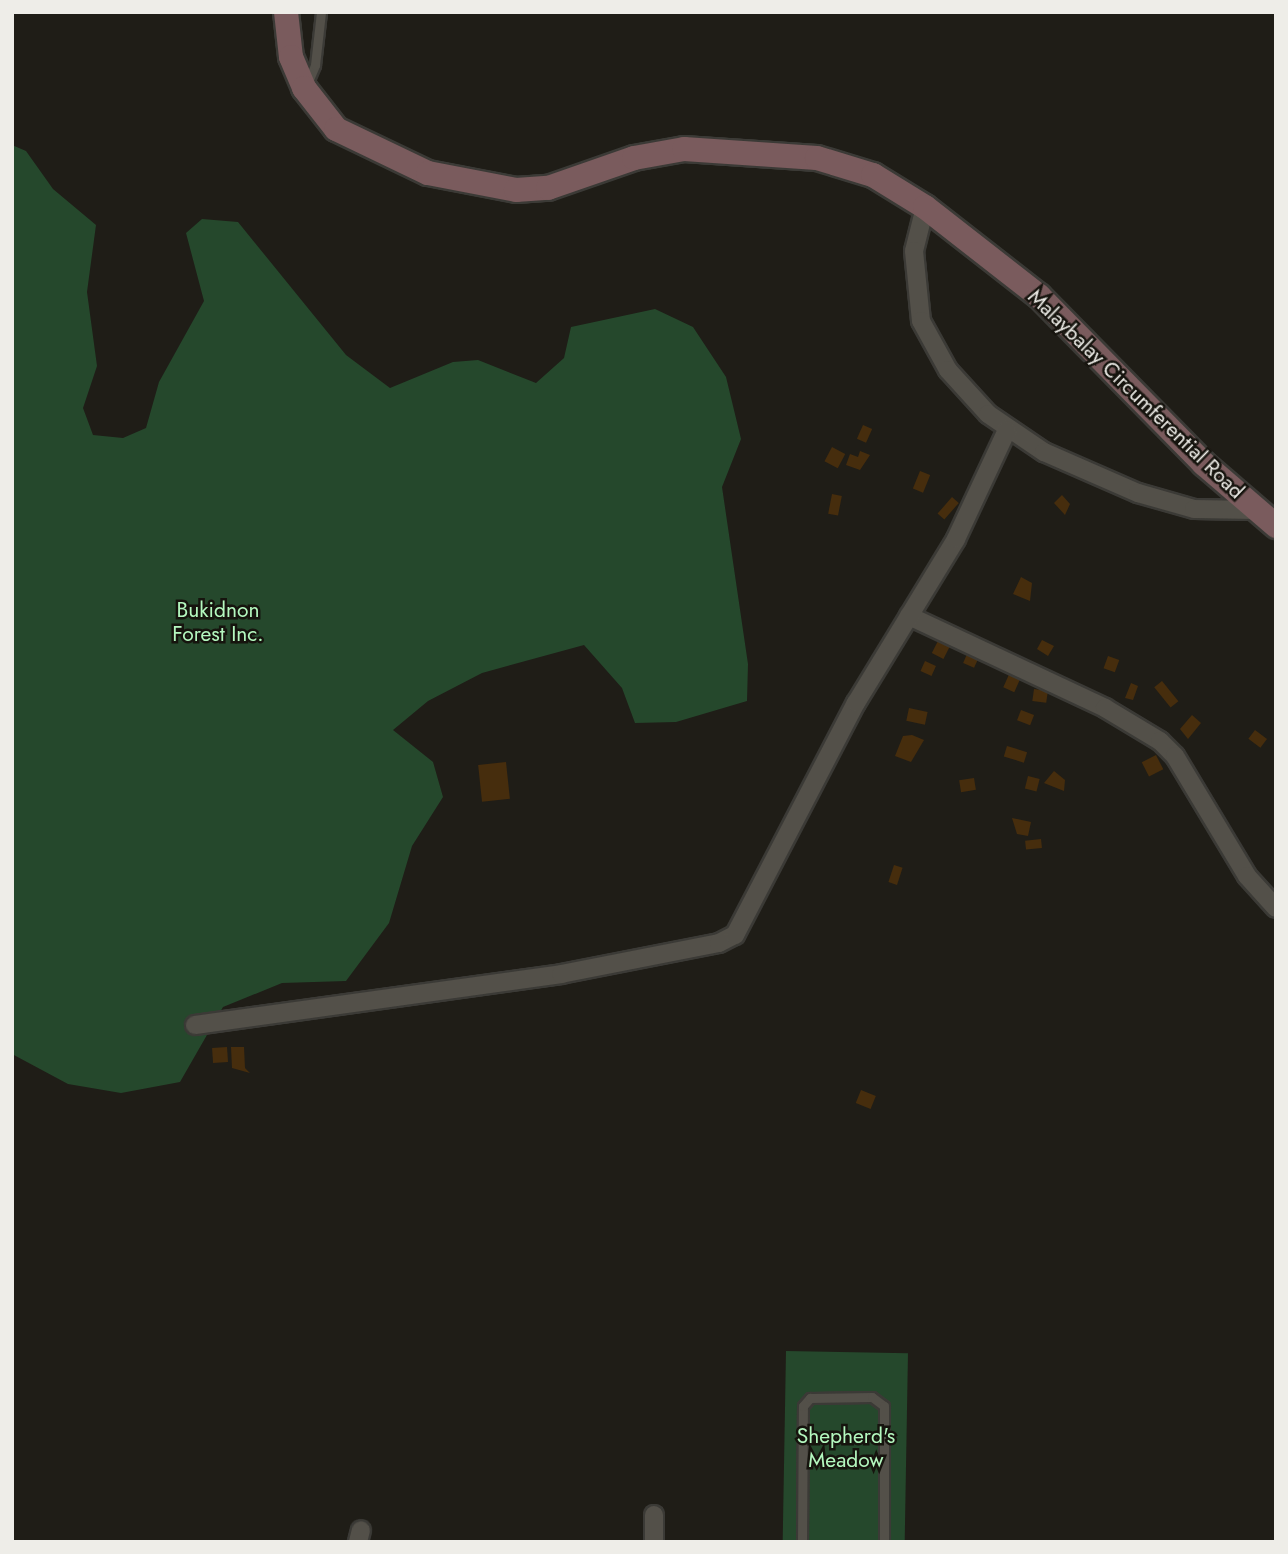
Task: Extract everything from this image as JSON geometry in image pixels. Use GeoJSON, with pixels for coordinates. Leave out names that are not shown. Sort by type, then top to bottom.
{"type":"FeatureCollection","features":[{"type":"Feature","properties":{"kind":"main road","name":"Malaybalay Circumferential Road"},"geometry":{"type":"LineString","coordinates":[[286,12],[291,57],[304,88],[336,130],[353,141],[428,173],[477,184],[548,188],[659,152],[719,149],[847,164],[925,207],[1039,296],[1255,510],[1276,526]]}},
{"type":"Feature","properties":{"kind":"street"},"geometry":{"type":"LineString","coordinates":[[925,207],[914,251],[921,321],[948,370],[1007,430],[1138,494],[1194,509],[1255,510]]}},
{"type":"Feature","properties":{"kind":"street"},"geometry":{"type":"LineString","coordinates":[[195,1025],[561,974],[727,940],[741,925],[856,703],[956,539],[1007,430]]}},
{"type":"Feature","properties":{"kind":"street"},"geometry":{"type":"LineString","coordinates":[[909,616],[1105,708],[1160,741],[1175,756],[1247,876],[1276,908]]}},
{"type":"Feature","properties":{"kind":"street"},"geometry":{"type":"LineString","coordinates":[[654,1515],[654,1542]]}},
{"type":"Feature","properties":{"kind":"lane"},"geometry":{"type":"LineString","coordinates":[[304,88],[315,65],[321,12]]}},
{"type":"Feature","properties":{"kind":"lane"},"geometry":{"type":"LineString","coordinates":[[802,1542],[803,1406],[810,1398],[872,1397],[884,1406],[884,1542]]}},
{"type":"Feature","properties":{"kind":"green space","name":"Bukidnon Forest Inc."},"geometry":{"type":"Polygon","coordinates":[[[12,145],[26,151],[53,189],[96,225],[87,292],[97,366],[83,408],[93,435],[123,438],[146,428],[159,382],[204,301],[186,233],[202,219],[238,222],[346,355],[390,388],[453,362],[478,360],[536,383],[564,358],[571,327],[655,309],[693,327],[726,377],[741,439],[722,487],[748,664],[747,701],[676,722],[635,723],[622,688],[584,645],[482,673],[428,701],[393,730],[433,762],[443,797],[412,846],[389,923],[346,981],[282,983],[223,1007],[180,1082],[121,1093],[68,1084],[12,1054],[12,145]]]}},
{"type":"Feature","properties":{"kind":"green space","name":"Shepherd's Meadow"},"geometry":{"type":"Polygon","coordinates":[[[786,1351],[908,1353],[905,1542],[783,1542],[786,1351]]]}},
{"type":"Feature","properties":{"kind":"building"},"geometry":{"type":"Polygon","coordinates":[[[863,425],[872,429],[866,443],[857,439],[863,425]]]}},
{"type":"Feature","properties":{"kind":"building"},"geometry":{"type":"Polygon","coordinates":[[[832,447],[845,454],[838,468],[824,461],[832,447]]]}},
{"type":"Feature","properties":{"kind":"building"},"geometry":{"type":"Polygon","coordinates":[[[860,451],[870,455],[860,470],[846,465],[850,454],[858,457],[860,451]]]}},
{"type":"Feature","properties":{"kind":"building"},"geometry":{"type":"Polygon","coordinates":[[[920,471],[930,475],[923,493],[913,489],[920,471]]]}},
{"type":"Feature","properties":{"kind":"building"},"geometry":{"type":"Polygon","coordinates":[[[832,494],[842,496],[838,516],[828,514],[832,494]]]}},
{"type":"Feature","properties":{"kind":"building"},"geometry":{"type":"Polygon","coordinates":[[[1062,495],[1070,504],[1065,515],[1054,503],[1062,495]]]}},
{"type":"Feature","properties":{"kind":"building"},"geometry":{"type":"Polygon","coordinates":[[[952,497],[959,503],[944,520],[938,514],[952,497]]]}},
{"type":"Feature","properties":{"kind":"building"},"geometry":{"type":"Polygon","coordinates":[[[1021,577],[1032,583],[1030,601],[1013,594],[1021,577]]]}},
{"type":"Feature","properties":{"kind":"building"},"geometry":{"type":"Polygon","coordinates":[[[940,637],[952,643],[943,659],[932,653],[940,637]]]}},
{"type":"Feature","properties":{"kind":"building"},"geometry":{"type":"Polygon","coordinates":[[[1042,640],[1054,646],[1048,656],[1037,649],[1042,640]]]}},
{"type":"Feature","properties":{"kind":"building"},"geometry":{"type":"Polygon","coordinates":[[[968,652],[979,657],[974,668],[963,663],[968,652]]]}},
{"type":"Feature","properties":{"kind":"building"},"geometry":{"type":"Polygon","coordinates":[[[1108,656],[1119,660],[1115,672],[1104,668],[1108,656]]]}},
{"type":"Feature","properties":{"kind":"building"},"geometry":{"type":"Polygon","coordinates":[[[925,661],[936,666],[931,676],[921,671],[925,661]]]}},
{"type":"Feature","properties":{"kind":"building"},"geometry":{"type":"Polygon","coordinates":[[[1011,670],[1022,675],[1014,692],[1003,687],[1011,670]]]}},
{"type":"Feature","properties":{"kind":"building"},"geometry":{"type":"Polygon","coordinates":[[[1162,681],[1178,701],[1171,707],[1154,687],[1162,681]]]}},
{"type":"Feature","properties":{"kind":"building"},"geometry":{"type":"Polygon","coordinates":[[[1131,683],[1138,686],[1133,700],[1125,698],[1131,683]]]}},
{"type":"Feature","properties":{"kind":"building"},"geometry":{"type":"Polygon","coordinates":[[[1034,689],[1048,691],[1046,703],[1032,701],[1034,689]]]}},
{"type":"Feature","properties":{"kind":"building"},"geometry":{"type":"Polygon","coordinates":[[[909,708],[928,712],[925,725],[906,721],[909,708]]]}},
{"type":"Feature","properties":{"kind":"building"},"geometry":{"type":"Polygon","coordinates":[[[1021,710],[1034,715],[1030,725],[1017,720],[1021,710]]]}},
{"type":"Feature","properties":{"kind":"building"},"geometry":{"type":"Polygon","coordinates":[[[1192,715],[1201,723],[1188,739],[1180,729],[1192,715]]]}},
{"type":"Feature","properties":{"kind":"building"},"geometry":{"type":"Polygon","coordinates":[[[1255,730],[1267,739],[1260,748],[1248,739],[1255,730]]]}},
{"type":"Feature","properties":{"kind":"building"},"geometry":{"type":"Polygon","coordinates":[[[912,735],[924,740],[911,762],[895,756],[903,736],[912,735]]]}},
{"type":"Feature","properties":{"kind":"building"},"geometry":{"type":"Polygon","coordinates":[[[1007,746],[1027,752],[1024,763],[1004,757],[1007,746]]]}},
{"type":"Feature","properties":{"kind":"building"},"geometry":{"type":"Polygon","coordinates":[[[1156,755],[1163,769],[1149,777],[1142,762],[1156,755]]]}},
{"type":"Feature","properties":{"kind":"building"},"geometry":{"type":"Polygon","coordinates":[[[506,762],[510,799],[482,802],[478,765],[506,762]]]}},
{"type":"Feature","properties":{"kind":"building"},"geometry":{"type":"Polygon","coordinates":[[[1054,771],[1065,780],[1064,791],[1044,783],[1054,771]]]}},
{"type":"Feature","properties":{"kind":"building"},"geometry":{"type":"Polygon","coordinates":[[[1028,776],[1040,779],[1036,792],[1025,789],[1028,776]]]}},
{"type":"Feature","properties":{"kind":"building"},"geometry":{"type":"Polygon","coordinates":[[[974,778],[976,790],[961,792],[959,780],[974,778]]]}},
{"type":"Feature","properties":{"kind":"building"},"geometry":{"type":"Polygon","coordinates":[[[1012,818],[1031,822],[1028,836],[1017,834],[1012,818]]]}},
{"type":"Feature","properties":{"kind":"building"},"geometry":{"type":"Polygon","coordinates":[[[1041,839],[1042,848],[1026,850],[1025,841],[1041,839]]]}},
{"type":"Feature","properties":{"kind":"building"},"geometry":{"type":"Polygon","coordinates":[[[894,865],[903,868],[897,885],[888,882],[894,865]]]}},
{"type":"Feature","properties":{"kind":"building"},"geometry":{"type":"Polygon","coordinates":[[[227,1047],[228,1062],[213,1063],[212,1048],[227,1047]]]}},
{"type":"Feature","properties":{"kind":"building"},"geometry":{"type":"Polygon","coordinates":[[[231,1047],[244,1047],[245,1068],[250,1073],[232,1068],[231,1047]]]}},
{"type":"Feature","properties":{"kind":"building"},"geometry":{"type":"Polygon","coordinates":[[[861,1090],[876,1096],[871,1109],[856,1103],[861,1090]]]}}]}
